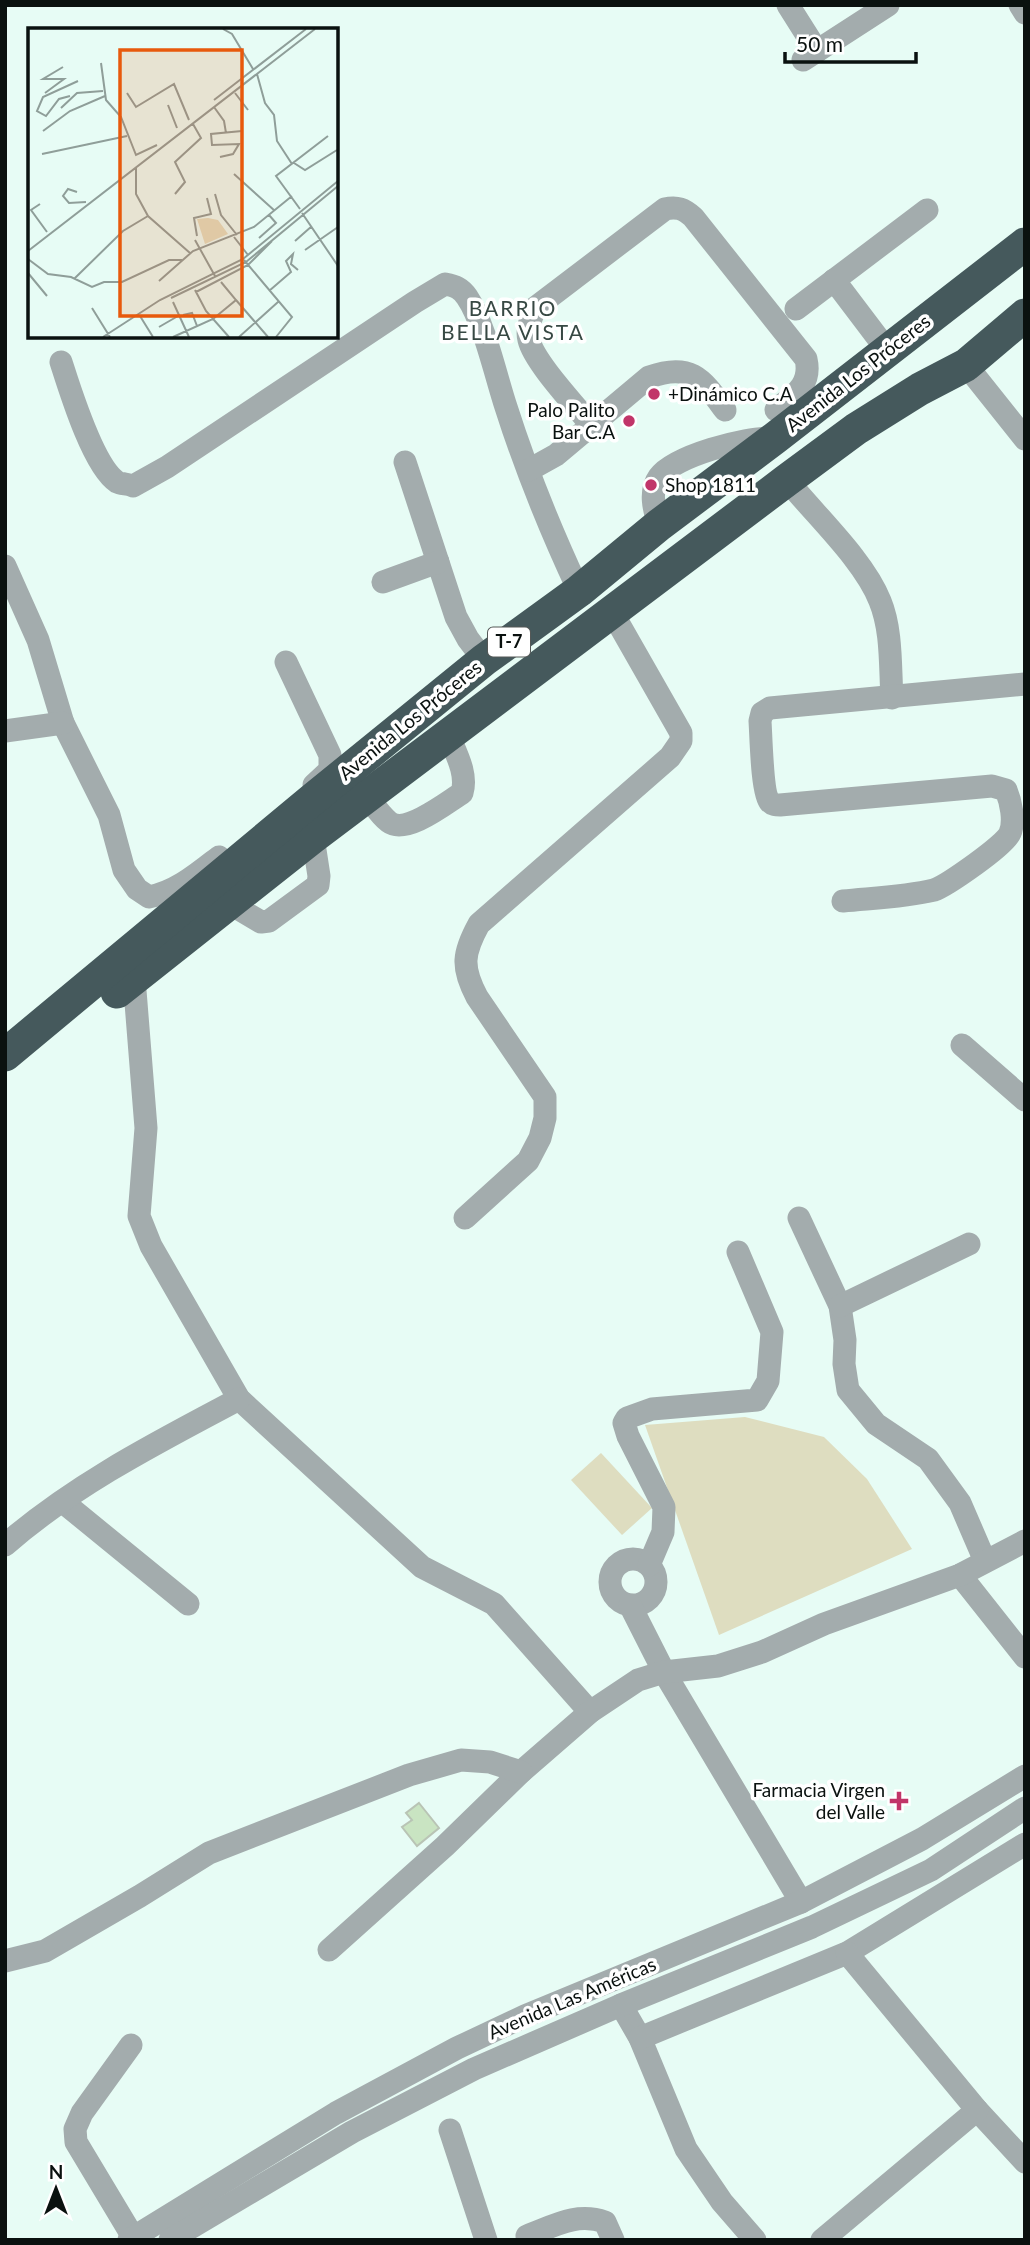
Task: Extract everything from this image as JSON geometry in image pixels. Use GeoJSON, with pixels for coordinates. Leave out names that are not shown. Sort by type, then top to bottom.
{"type":"FeatureCollection","features":[{"type":"Feature","properties":{"kind":"highway","name":"Avenida Los Próceres"},"geometry":{"type":"LineString","coordinates":[[5,1055],[307,800],[484,660],[579,591],[776,424],[893,346],[1025,244]]}},
{"type":"Feature","properties":{"kind":"highway","name":"Avenida Los Próceres"},"geometry":{"type":"LineString","coordinates":[[5,1080],[448,734],[856,429],[920,389],[966,365],[1025,315]]}},
{"type":"Feature","properties":{"kind":"highway"},"geometry":{"type":"LineString","coordinates":[[893,346],[894,370],[903,381],[920,389]]}},
{"type":"Feature","properties":{"kind":"street"},"geometry":{"type":"LineString","coordinates":[[788,5],[810,56],[888,5]]}},
{"type":"Feature","properties":{"kind":"street"},"geometry":{"type":"LineString","coordinates":[[1020,5],[1025,13]]}},
{"type":"Feature","properties":{"kind":"street"},"geometry":{"type":"LineString","coordinates":[[592,425],[536,355],[529,341],[528,325],[535,308],[665,209],[673,207],[685,210],[693,217],[806,359],[809,371],[806,382],[776,424]]}},
{"type":"Feature","properties":{"kind":"street"},"geometry":{"type":"LineString","coordinates":[[796,309],[927,210]]}},
{"type":"Feature","properties":{"kind":"street"},"geometry":{"type":"LineString","coordinates":[[834,281],[893,346]]}},
{"type":"Feature","properties":{"kind":"street"},"geometry":{"type":"LineString","coordinates":[[61,362],[75,406],[97,456],[117,481],[133,485],[159,472],[445,284],[459,288],[468,298],[482,333],[548,524],[579,591]]}},
{"type":"Feature","properties":{"kind":"street"},"geometry":{"type":"LineString","coordinates":[[966,365],[1025,439]]}},
{"type":"Feature","properties":{"kind":"street"},"geometry":{"type":"LineString","coordinates":[[529,471],[556,456],[649,377],[665,372],[689,373],[702,380],[725,410]]}},
{"type":"Feature","properties":{"kind":"street"},"geometry":{"type":"LineString","coordinates":[[405,461],[456,617],[484,660]]}},
{"type":"Feature","properties":{"kind":"street"},"geometry":{"type":"LineString","coordinates":[[787,480],[847,551],[880,600],[889,645],[892,698]]}},
{"type":"Feature","properties":{"kind":"street"},"geometry":{"type":"LineString","coordinates":[[383,582],[438,562]]}},
{"type":"Feature","properties":{"kind":"street"},"geometry":{"type":"LineString","coordinates":[[5,566],[38,640],[63,723],[109,815],[124,870],[137,890],[149,897],[164,894],[192,877],[291,803],[307,800],[330,770],[330,755],[286,662]]}},
{"type":"Feature","properties":{"kind":"street"},"geometry":{"type":"LineString","coordinates":[[465,1218],[528,1161],[540,1138],[545,1118],[545,1097],[477,998],[468,980],[465,961],[467,946],[479,923],[670,757],[681,741],[681,733],[612,612]]}},
{"type":"Feature","properties":{"kind":"street"},"geometry":{"type":"LineString","coordinates":[[1014,785],[780,806],[772,804],[768,800],[764,782],[760,721],[763,711],[771,708],[1025,684]]}},
{"type":"Feature","properties":{"kind":"street"},"geometry":{"type":"LineString","coordinates":[[5,731],[63,723]]}},
{"type":"Feature","properties":{"kind":"street"},"geometry":{"type":"LineString","coordinates":[[367,796],[390,823],[397,826],[408,825],[462,793],[463,776],[448,734]]}},
{"type":"Feature","properties":{"kind":"street"},"geometry":{"type":"LineString","coordinates":[[843,901],[921,892],[943,887],[955,879],[1008,838],[1012,826],[1006,790],[1014,785]]}},
{"type":"Feature","properties":{"kind":"street"},"geometry":{"type":"LineString","coordinates":[[134,978],[146,1128],[138,1216],[150,1246],[239,1399],[422,1567],[494,1604],[590,1712]]}},
{"type":"Feature","properties":{"kind":"street"},"geometry":{"type":"LineString","coordinates":[[962,1045],[1025,1100]]}},
{"type":"Feature","properties":{"kind":"street"},"geometry":{"type":"LineString","coordinates":[[799,1218],[840,1306],[848,1390],[876,1424],[928,1459],[960,1503],[985,1561]]}},
{"type":"Feature","properties":{"kind":"street"},"geometry":{"type":"LineString","coordinates":[[840,1306],[969,1244]]}},
{"type":"Feature","properties":{"kind":"street"},"geometry":{"type":"LineString","coordinates":[[649,1565],[663,1532],[664,1507],[628,1436],[624,1423],[627,1418],[652,1409],[757,1400],[768,1381],[772,1332],[738,1252]]}},
{"type":"Feature","properties":{"kind":"street"},"geometry":{"type":"LineString","coordinates":[[5,1545],[29,1524],[130,1456],[239,1399]]}},
{"type":"Feature","properties":{"kind":"street"},"geometry":{"type":"LineString","coordinates":[[63,1502],[188,1604]]}},
{"type":"Feature","properties":{"kind":"street"},"geometry":{"type":"LineString","coordinates":[[329,1950],[445,1846],[521,1772],[590,1712],[638,1680],[664,1672],[718,1666],[762,1652],[824,1624],[960,1575],[1025,1542]]}},
{"type":"Feature","properties":{"kind":"street"},"geometry":{"type":"LineString","coordinates":[[630,1605],[638,1604],[652,1595],[656,1580],[649,1565],[643,1560],[627,1559],[620,1562],[610,1575],[609,1583],[616,1597],[630,1605],[664,1672],[801,1902]]}},
{"type":"Feature","properties":{"kind":"street"},"geometry":{"type":"LineString","coordinates":[[960,1575],[1025,1657]]}},
{"type":"Feature","properties":{"kind":"street"},"geometry":{"type":"LineString","coordinates":[[5,1961],[45,1951],[209,1853],[409,1775],[461,1760],[490,1762],[521,1772]]}},
{"type":"Feature","properties":{"kind":"street","name":"Avenida Las Américas"},"geometry":{"type":"LineString","coordinates":[[131,2238],[336,2113],[457,2049],[525,2017],[801,1902],[922,1839],[1025,1776]]}},
{"type":"Feature","properties":{"kind":"street","name":"Avenida Las Américas"},"geometry":{"type":"LineString","coordinates":[[170,2240],[363,2126],[474,2069],[621,2005],[813,1927],[931,1870],[1025,1808]]}},
{"type":"Feature","properties":{"kind":"street"},"geometry":{"type":"LineString","coordinates":[[640,2038],[847,1954],[1025,1844]]}},
{"type":"Feature","properties":{"kind":"street"},"geometry":{"type":"LineString","coordinates":[[847,1954],[977,2110],[1025,2162]]}},
{"type":"Feature","properties":{"kind":"street"},"geometry":{"type":"LineString","coordinates":[[621,2005],[640,2038],[686,2149],[722,2202],[755,2240]]}},
{"type":"Feature","properties":{"kind":"street"},"geometry":{"type":"LineString","coordinates":[[131,2045],[82,2113],[75,2129],[76,2142],[131,2238]]}},
{"type":"Feature","properties":{"kind":"street"},"geometry":{"type":"LineString","coordinates":[[822,2240],[977,2110]]}},
{"type":"Feature","properties":{"kind":"street"},"geometry":{"type":"LineString","coordinates":[[450,2130],[486,2240]]}},
{"type":"Feature","properties":{"kind":"street"},"geometry":{"type":"LineString","coordinates":[[527,2236],[575,2218],[590,2217],[605,2222],[613,2240]]}},
{"type":"Feature","properties":{"kind":"green space"},"geometry":{"type":"Polygon","coordinates":[[[745,1417],[824,1437],[867,1479],[912,1549],[719,1635],[645,1425],[745,1417]]]}},
{"type":"Feature","properties":{"kind":"green space"},"geometry":{"type":"Polygon","coordinates":[[[601,1453],[652,1508],[622,1535],[571,1480],[601,1453]]]}},
{"type":"Feature","properties":{"kind":"building"},"geometry":{"type":"Polygon","coordinates":[[[419,1803],[439,1828],[417,1846],[402,1827],[412,1820],[406,1813],[419,1803]]]}},
{"type":"Feature","properties":{"kind":"place","name":"+Dinámico C.A"},"geometry":{"type":"Point","coordinates":[654,394]}},
{"type":"Feature","properties":{"kind":"place","name":"Palo Palito Bar C.A"},"geometry":{"type":"Point","coordinates":[629,421]}},
{"type":"Feature","properties":{"kind":"place","name":"Shop 1811"},"geometry":{"type":"Point","coordinates":[651,485]}},
{"type":"Feature","properties":{"kind":"place","name":"Farmacia Virgen del Valle"},"geometry":{"type":"Point","coordinates":[899,1801]}},
{"type":"Feature","properties":{"kind":"district","name":"BARRIO BELLA VISTA"},"geometry":{"type":"Point","coordinates":[513,321]}}]}
